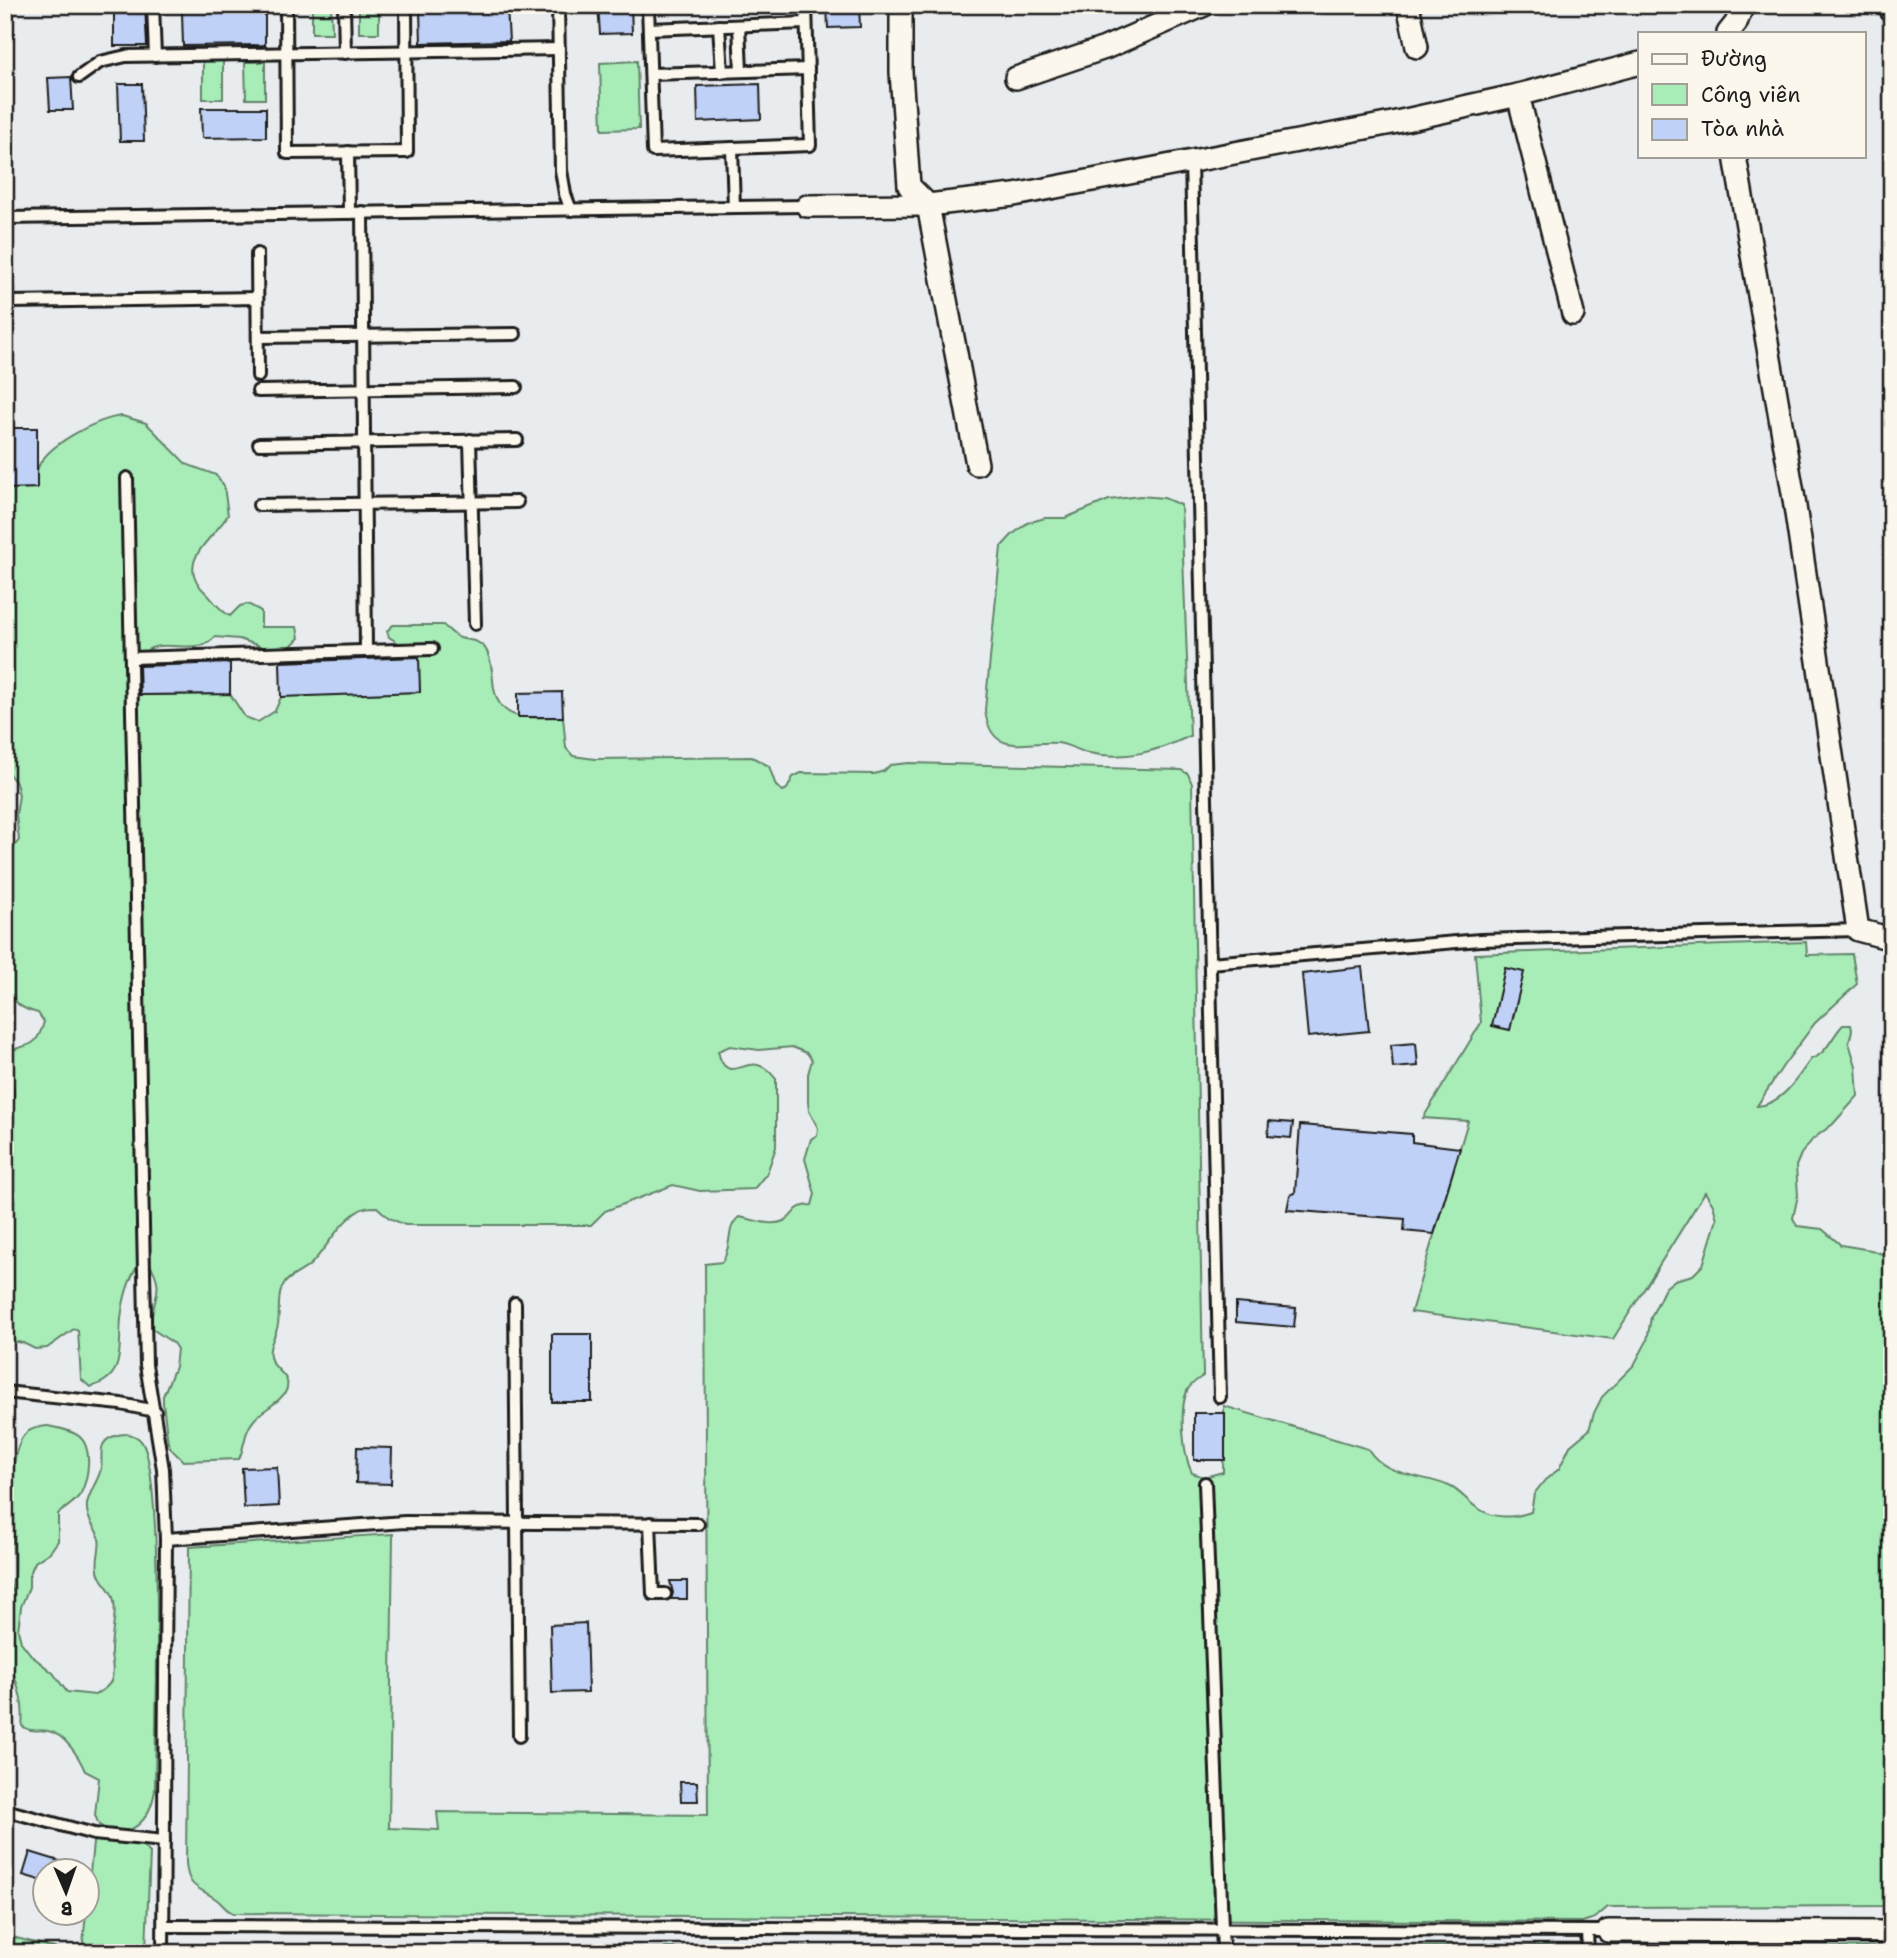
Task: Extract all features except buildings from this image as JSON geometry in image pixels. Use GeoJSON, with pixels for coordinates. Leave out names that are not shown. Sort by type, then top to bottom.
{"type":"FeatureCollection","features":[{"type":"Feature","properties":{"kind":"street"},"geometry":{"type":"LineString","coordinates":[[901,5],[901,72],[909,186],[928,205],[977,464]]}},
{"type":"Feature","properties":{"kind":"street"},"geometry":{"type":"LineString","coordinates":[[1016,78],[1105,48],[1204,5]]}},
{"type":"Feature","properties":{"kind":"street"},"geometry":{"type":"LineString","coordinates":[[1408,5],[1417,47]]}},
{"type":"Feature","properties":{"kind":"street"},"geometry":{"type":"LineString","coordinates":[[1729,32],[1736,23],[1743,5]]}},
{"type":"Feature","properties":{"kind":"street"},"geometry":{"type":"LineString","coordinates":[[1891,5],[1892,12]]}},
{"type":"Feature","properties":{"kind":"street"},"geometry":{"type":"LineString","coordinates":[[807,206],[928,205],[1014,195],[1392,123],[1518,95],[1638,64]]}},
{"type":"Feature","properties":{"kind":"street"},"geometry":{"type":"LineString","coordinates":[[1518,95],[1573,314]]}},
{"type":"Feature","properties":{"kind":"street"},"geometry":{"type":"LineString","coordinates":[[1735,158],[1793,493],[1858,930],[1892,939]]}},
{"type":"Feature","properties":{"kind":"street"},"geometry":{"type":"LineString","coordinates":[[1598,1931],[1892,1932]]}},
{"type":"Feature","properties":{"kind":"lane"},"geometry":{"type":"LineString","coordinates":[[153,5],[155,56]]}},
{"type":"Feature","properties":{"kind":"lane"},"geometry":{"type":"LineString","coordinates":[[286,5],[287,153],[407,152],[406,5]]}},
{"type":"Feature","properties":{"kind":"lane"},"geometry":{"type":"LineString","coordinates":[[344,5],[345,53]]}},
{"type":"Feature","properties":{"kind":"lane"},"geometry":{"type":"LineString","coordinates":[[558,5],[561,170],[571,209]]}},
{"type":"Feature","properties":{"kind":"lane"},"geometry":{"type":"LineString","coordinates":[[648,5],[653,151],[810,145],[806,5]]}},
{"type":"Feature","properties":{"kind":"lane"},"geometry":{"type":"LineString","coordinates":[[649,29],[806,23]]}},
{"type":"Feature","properties":{"kind":"lane"},"geometry":{"type":"LineString","coordinates":[[719,26],[722,72]]}},
{"type":"Feature","properties":{"kind":"lane"},"geometry":{"type":"LineString","coordinates":[[739,26],[741,71]]}},
{"type":"Feature","properties":{"kind":"lane"},"geometry":{"type":"LineString","coordinates":[[79,77],[100,62],[112,58],[559,49]]}},
{"type":"Feature","properties":{"kind":"lane"},"geometry":{"type":"LineString","coordinates":[[651,74],[808,69]]}},
{"type":"Feature","properties":{"kind":"lane"},"geometry":{"type":"LineString","coordinates":[[732,148],[734,207]]}},
{"type":"Feature","properties":{"kind":"lane"},"geometry":{"type":"LineString","coordinates":[[348,152],[349,213]]}},
{"type":"Feature","properties":{"kind":"lane"},"geometry":{"type":"LineString","coordinates":[[1191,162],[1220,1397]]}},
{"type":"Feature","properties":{"kind":"lane"},"geometry":{"type":"LineString","coordinates":[[5,218],[807,206]]}},
{"type":"Feature","properties":{"kind":"lane"},"geometry":{"type":"LineString","coordinates":[[362,212],[366,651]]}},
{"type":"Feature","properties":{"kind":"lane"},"geometry":{"type":"LineString","coordinates":[[257,254],[258,376]]}},
{"type":"Feature","properties":{"kind":"lane"},"geometry":{"type":"LineString","coordinates":[[11,302],[257,298]]}},
{"type":"Feature","properties":{"kind":"lane"},"geometry":{"type":"LineString","coordinates":[[258,337],[515,334]]}},
{"type":"Feature","properties":{"kind":"lane"},"geometry":{"type":"LineString","coordinates":[[258,391],[516,387]]}},
{"type":"Feature","properties":{"kind":"lane"},"geometry":{"type":"LineString","coordinates":[[470,440],[475,625]]}},
{"type":"Feature","properties":{"kind":"lane"},"geometry":{"type":"LineString","coordinates":[[259,444],[517,440]]}},
{"type":"Feature","properties":{"kind":"lane"},"geometry":{"type":"LineString","coordinates":[[127,478],[146,1347],[148,1378],[163,1469],[166,1539],[163,1953]]}},
{"type":"Feature","properties":{"kind":"lane"},"geometry":{"type":"LineString","coordinates":[[260,505],[517,502]]}},
{"type":"Feature","properties":{"kind":"lane"},"geometry":{"type":"LineString","coordinates":[[131,658],[432,649]]}},
{"type":"Feature","properties":{"kind":"lane"},"geometry":{"type":"LineString","coordinates":[[1210,963],[1480,940],[1858,930]]}},
{"type":"Feature","properties":{"kind":"lane"},"geometry":{"type":"LineString","coordinates":[[5,1291],[6,1329]]}},
{"type":"Feature","properties":{"kind":"lane"},"geometry":{"type":"LineString","coordinates":[[515,1303],[519,1736]]}},
{"type":"Feature","properties":{"kind":"lane"},"geometry":{"type":"LineString","coordinates":[[5,1393],[121,1404],[155,1410]]}},
{"type":"Feature","properties":{"kind":"lane"},"geometry":{"type":"LineString","coordinates":[[1205,1483],[1223,1953]]}},
{"type":"Feature","properties":{"kind":"lane"},"geometry":{"type":"LineString","coordinates":[[166,1539],[405,1522],[698,1524]]}},
{"type":"Feature","properties":{"kind":"lane"},"geometry":{"type":"LineString","coordinates":[[650,1524],[653,1594],[665,1594]]}},
{"type":"Feature","properties":{"kind":"lane"},"geometry":{"type":"LineString","coordinates":[[5,1810],[94,1834],[164,1841]]}},
{"type":"Feature","properties":{"kind":"lane"},"geometry":{"type":"LineString","coordinates":[[164,1926],[1598,1931],[1588,1953]]}},
{"type":"Feature","properties":{"kind":"green space"},"geometry":{"type":"Polygon","coordinates":[[[312,5],[331,5],[332,33],[312,33],[312,5]]]}},
{"type":"Feature","properties":{"kind":"green space"},"geometry":{"type":"Polygon","coordinates":[[[359,5],[379,5],[379,33],[359,33],[359,5]]]}},
{"type":"Feature","properties":{"kind":"green space"},"geometry":{"type":"Polygon","coordinates":[[[203,61],[223,61],[223,99],[203,99],[203,61]]]}},
{"type":"Feature","properties":{"kind":"green space"},"geometry":{"type":"Polygon","coordinates":[[[637,61],[639,129],[602,130],[600,63],[637,61]]]}},
{"type":"Feature","properties":{"kind":"green space"},"geometry":{"type":"Polygon","coordinates":[[[245,62],[265,62],[265,99],[246,99],[245,62]]]}},
{"type":"Feature","properties":{"kind":"green space"},"geometry":{"type":"Polygon","coordinates":[[[122,416],[146,423],[186,464],[216,475],[224,486],[228,515],[194,562],[193,571],[197,582],[230,616],[240,606],[248,604],[261,611],[261,627],[297,627],[299,638],[290,647],[266,648],[239,639],[215,637],[198,646],[150,648],[140,661],[140,695],[230,694],[245,717],[258,722],[275,711],[281,697],[418,657],[404,657],[402,645],[389,637],[387,631],[393,625],[443,625],[458,637],[476,642],[485,648],[491,664],[495,695],[500,705],[516,715],[563,717],[566,748],[573,756],[595,759],[752,757],[769,766],[776,786],[783,791],[793,777],[801,773],[874,774],[884,771],[890,765],[909,763],[1181,770],[1188,774],[1192,784],[1203,1376],[1187,1391],[1183,1421],[1184,1444],[1192,1473],[1204,1477],[1223,1472],[1224,1406],[1368,1449],[1384,1465],[1405,1474],[1449,1486],[1491,1515],[1511,1516],[1531,1512],[1534,1494],[1545,1480],[1559,1469],[1570,1446],[1589,1430],[1602,1397],[1634,1365],[1647,1341],[1651,1317],[1665,1288],[1675,1280],[1693,1275],[1703,1265],[1717,1219],[1705,1192],[1613,1339],[1411,1312],[1468,1121],[1423,1118],[1481,1023],[1475,954],[1806,942],[1807,955],[1852,954],[1857,984],[1815,1023],[1757,1106],[1774,1101],[1782,1095],[1811,1059],[1825,1049],[1843,1025],[1851,1025],[1849,1043],[1856,1066],[1858,1096],[1801,1154],[1796,1166],[1798,1195],[1793,1218],[1797,1226],[1822,1229],[1841,1245],[1871,1250],[1892,1262],[1892,1906],[1608,1907],[1595,1918],[1582,1922],[233,1913],[195,1886],[189,1878],[186,1863],[189,1547],[393,1534],[389,1828],[439,1830],[437,1812],[708,1815],[705,1264],[722,1262],[732,1227],[739,1217],[779,1223],[788,1219],[800,1207],[812,1205],[815,1194],[805,1159],[811,1139],[817,1135],[818,1128],[809,1111],[808,1074],[812,1060],[807,1053],[792,1047],[759,1050],[730,1046],[718,1051],[725,1067],[735,1069],[758,1065],[776,1079],[776,1147],[767,1173],[754,1189],[700,1191],[673,1185],[605,1211],[591,1225],[405,1225],[389,1218],[377,1207],[359,1210],[344,1223],[311,1264],[287,1280],[282,1287],[278,1324],[270,1356],[286,1379],[286,1391],[251,1424],[239,1459],[183,1461],[168,1443],[163,1396],[175,1367],[177,1349],[173,1343],[151,1328],[157,1280],[148,1262],[140,1262],[130,1282],[122,1312],[118,1360],[110,1376],[102,1382],[90,1387],[81,1379],[78,1331],[74,1329],[47,1348],[35,1349],[23,1343],[5,1340],[5,1112],[9,1111],[14,1094],[12,1083],[5,1081],[5,1054],[33,1042],[41,1032],[44,1022],[38,1013],[18,1004],[8,986],[5,859],[19,840],[16,815],[19,795],[16,783],[5,769],[8,687],[5,677],[6,489],[37,488],[37,471],[49,452],[86,428],[122,416]]]}},
{"type":"Feature","properties":{"kind":"green space"},"geometry":{"type":"Polygon","coordinates":[[[1140,496],[1164,498],[1181,505],[1190,736],[1153,750],[1115,756],[1089,753],[1057,743],[1011,744],[1002,741],[994,735],[985,710],[1001,547],[1027,523],[1045,518],[1065,518],[1109,500],[1140,496]]]}},
{"type":"Feature","properties":{"kind":"green space"},"geometry":{"type":"Polygon","coordinates":[[[48,1426],[80,1437],[87,1449],[87,1471],[80,1495],[58,1514],[58,1541],[50,1552],[35,1562],[21,1607],[18,1630],[21,1642],[32,1656],[53,1673],[67,1692],[95,1695],[108,1686],[113,1675],[113,1597],[99,1574],[97,1564],[100,1544],[87,1507],[101,1469],[102,1447],[112,1437],[131,1435],[141,1441],[148,1462],[156,1550],[155,1790],[143,1819],[129,1830],[110,1830],[99,1825],[95,1815],[99,1778],[85,1771],[66,1741],[54,1733],[22,1726],[20,1693],[7,1654],[5,1627],[13,1579],[11,1504],[14,1464],[24,1435],[32,1429],[48,1426]]]}},
{"type":"Feature","properties":{"kind":"green space"},"geometry":{"type":"Polygon","coordinates":[[[96,1839],[141,1844],[150,1853],[146,1949],[1556,1946],[1569,1953],[82,1953],[85,1926],[102,1926],[102,1856],[92,1856],[96,1839]]]}},
{"type":"Feature","properties":{"kind":"green space"},"geometry":{"type":"Polygon","coordinates":[[[5,1935],[74,1953],[5,1953],[5,1935]]]}},
{"type":"Feature","properties":{"kind":"green space"},"geometry":{"type":"Polygon","coordinates":[[[1892,1947],[1892,1953],[1604,1953],[1609,1949],[1892,1947]]]}}]}
